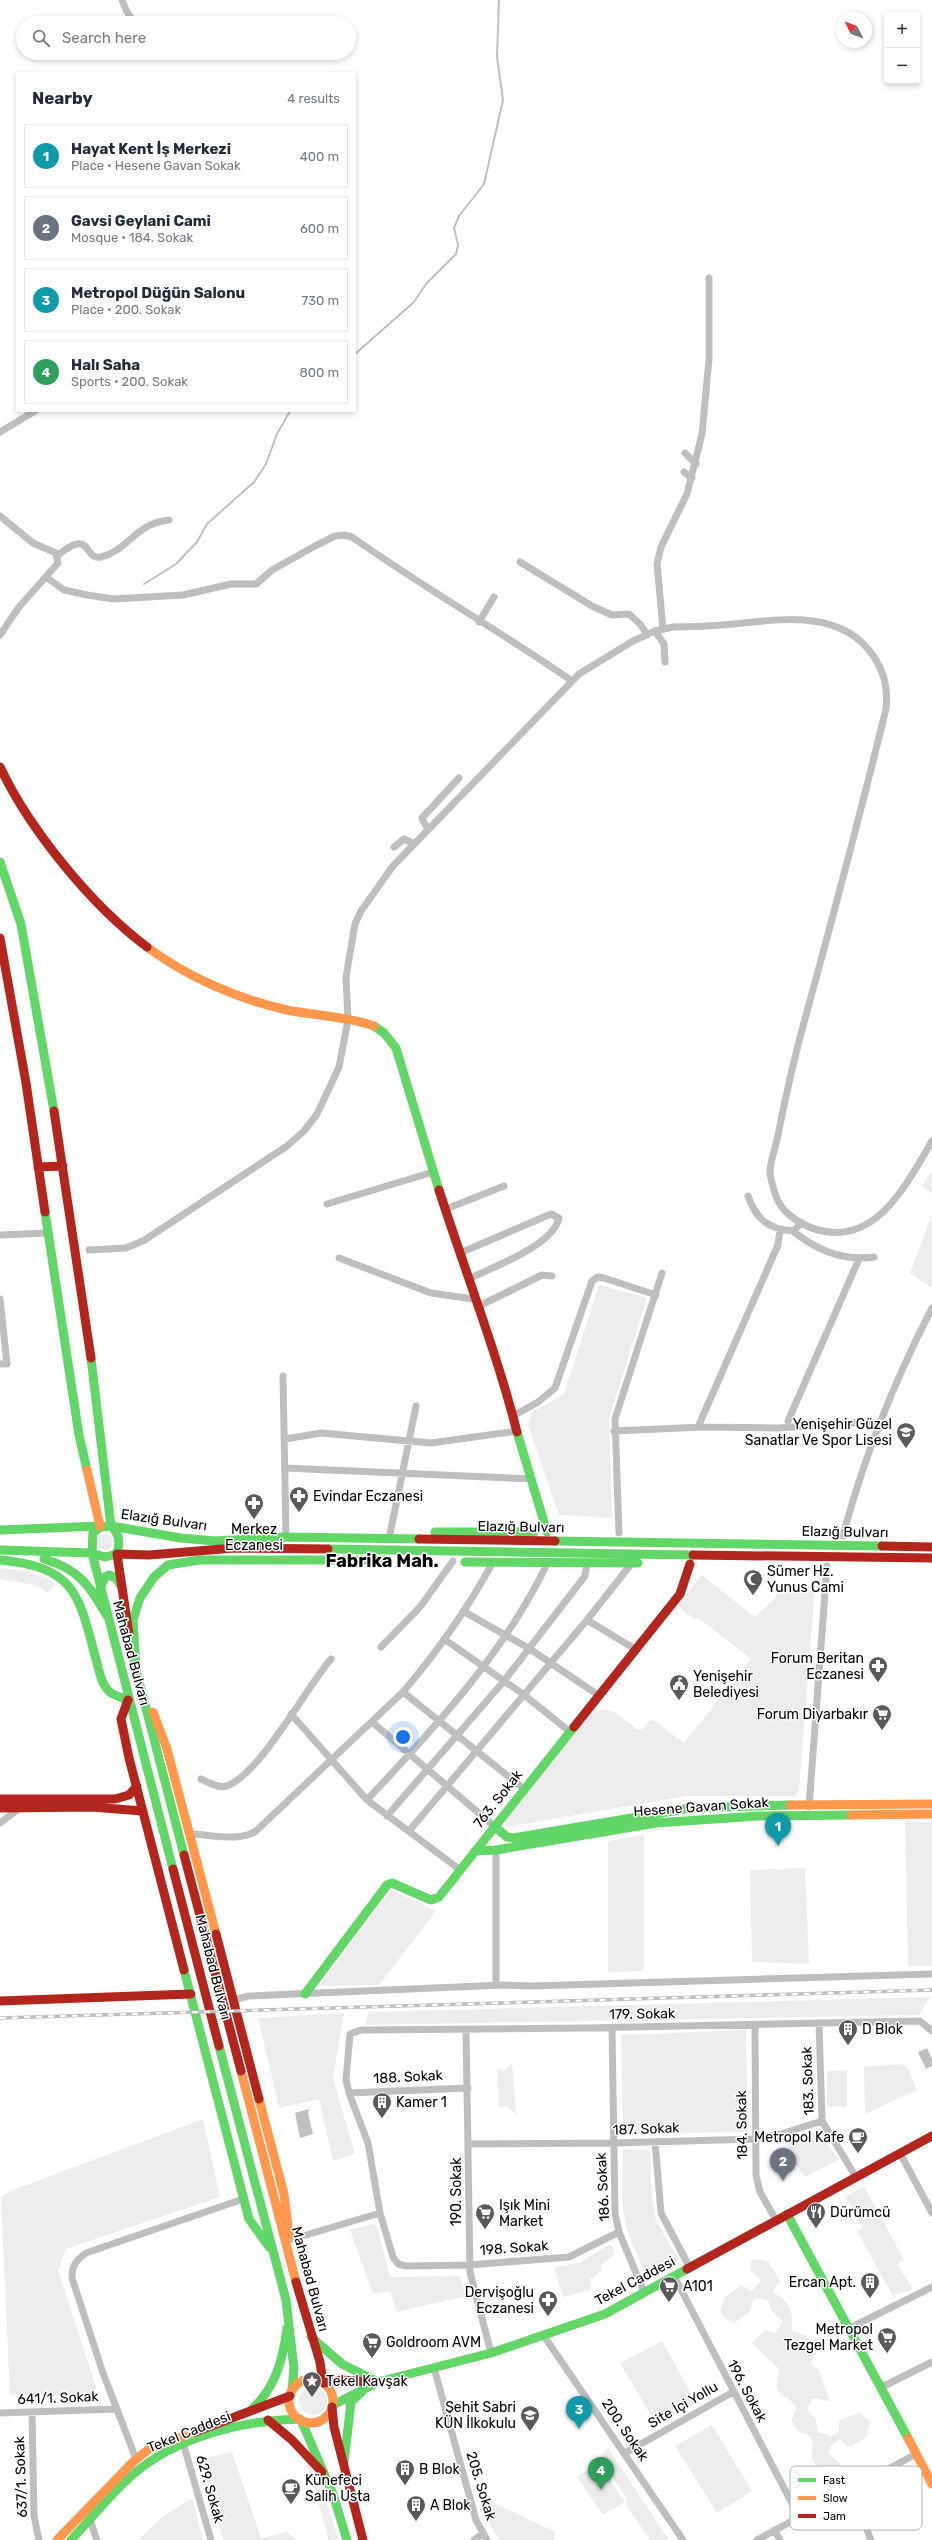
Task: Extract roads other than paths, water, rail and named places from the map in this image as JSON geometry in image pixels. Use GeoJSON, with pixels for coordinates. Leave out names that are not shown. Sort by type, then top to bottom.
{"type":"FeatureCollection","features":[{"type":"Feature","properties":{"kind":"main road"},"geometry":{"type":"LineString","coordinates":[[0,767],[19,803],[86,893],[133,936],[155,952],[187,973],[254,1000],[287,1009],[348,1020],[377,1028],[388,1036],[396,1048],[433,1172],[476,1303],[505,1383],[517,1432],[547,1532]]}},
{"type":"Feature","properties":{"kind":"main road"},"geometry":{"type":"LineString","coordinates":[[0,862],[21,924],[63,1166],[96,1395],[111,1526],[120,1539],[117,1554],[105,1557],[92,1553],[0,1550]]}},
{"type":"Feature","properties":{"kind":"main road"},"geometry":{"type":"LineString","coordinates":[[0,938],[9,977],[79,1435],[100,1526]]}},
{"type":"Feature","properties":{"kind":"main road"},"geometry":{"type":"LineString","coordinates":[[38,1167],[63,1166]]}},
{"type":"Feature","properties":{"kind":"main road"},"geometry":{"type":"LineString","coordinates":[[100,1526],[111,1526]]}},
{"type":"Feature","properties":{"kind":"main road"},"geometry":{"type":"LineString","coordinates":[[92,1553],[90,1538],[100,1526]]}},
{"type":"Feature","properties":{"kind":"main road","name":"Elazığ Bulvarı"},"geometry":{"type":"LineString","coordinates":[[0,1530],[100,1526]]}},
{"type":"Feature","properties":{"kind":"main road","name":"Elazığ Bulvarı"},"geometry":{"type":"LineString","coordinates":[[111,1526],[134,1528],[152,1534],[207,1541],[286,1537],[389,1540],[932,1547]]}},
{"type":"Feature","properties":{"kind":"main road"},"geometry":{"type":"LineString","coordinates":[[389,1540],[428,1532],[457,1530],[932,1538]]}},
{"type":"Feature","properties":{"kind":"main road"},"geometry":{"type":"LineString","coordinates":[[149,1555],[137,1550],[135,1542],[139,1535],[152,1534]]}},
{"type":"Feature","properties":{"kind":"main road","name":"Elazığ Bulvarı"},"geometry":{"type":"LineString","coordinates":[[117,1554],[149,1555],[234,1548],[333,1551],[932,1558]]}},
{"type":"Feature","properties":{"kind":"main road"},"geometry":{"type":"LineString","coordinates":[[10,1550],[61,1563],[72,1568],[86,1581],[107,1616]]}},
{"type":"Feature","properties":{"kind":"main road"},"geometry":{"type":"LineString","coordinates":[[333,1551],[409,1560]]}},
{"type":"Feature","properties":{"kind":"main road","name":"Mahabad Bulvarı"},"geometry":{"type":"LineString","coordinates":[[92,1553],[128,1700],[286,2300],[294,2368],[291,2393]]}},
{"type":"Feature","properties":{"kind":"main road","name":"Mahabad Bulvarı"},"geometry":{"type":"LineString","coordinates":[[117,1554],[136,1670],[311,2336],[320,2362],[323,2383]]}},
{"type":"Feature","properties":{"kind":"main road"},"geometry":{"type":"LineString","coordinates":[[0,1560],[42,1567],[54,1574],[73,1589],[79,1603],[103,1684],[111,1692],[128,1700],[121,1719],[143,1811],[243,2199],[249,2219],[273,2252]]}},
{"type":"Feature","properties":{"kind":"main road"},"geometry":{"type":"LineString","coordinates":[[286,2241],[290,2232],[284,2194],[189,1834],[168,1748],[136,1670],[133,1620],[136,1608],[145,1589],[168,1565],[199,1560],[340,1562],[409,1560],[932,1568]]}},
{"type":"Feature","properties":{"kind":"main road","name":"763. Sokak"},"geometry":{"type":"LineString","coordinates":[[305,1994],[387,1885],[392,1883],[431,1900],[439,1897],[459,1869],[475,1851],[598,1694],[680,1594],[690,1564]]}},
{"type":"Feature","properties":{"kind":"main road"},"geometry":{"type":"LineString","coordinates":[[100,1588],[105,1577],[109,1575],[116,1578],[122,1588]]}},
{"type":"Feature","properties":{"kind":"main road"},"geometry":{"type":"LineString","coordinates":[[0,1799],[115,1799],[130,1795],[137,1786]]}},
{"type":"Feature","properties":{"kind":"main road"},"geometry":{"type":"LineString","coordinates":[[494,1826],[507,1837],[513,1838],[691,1808],[809,1804],[932,1804]]}},
{"type":"Feature","properties":{"kind":"main road"},"geometry":{"type":"LineString","coordinates":[[0,1808],[133,1808],[143,1811]]}},
{"type":"Feature","properties":{"kind":"main road","name":"Hesene Gavan Sokak"},"geometry":{"type":"LineString","coordinates":[[475,1851],[496,1850],[656,1823],[808,1815],[932,1814]]}},
{"type":"Feature","properties":{"kind":"main road"},"geometry":{"type":"LineString","coordinates":[[0,2001],[191,1994]]}},
{"type":"Feature","properties":{"kind":"main road","name":"Tekel Caddesi"},"geometry":{"type":"LineString","coordinates":[[332,2406],[378,2382],[491,2353],[605,2314],[932,2136]]}},
{"type":"Feature","properties":{"kind":"main road"},"geometry":{"type":"LineString","coordinates":[[787,2214],[932,2484]]}},
{"type":"Feature","properties":{"kind":"main road"},"geometry":{"type":"LineString","coordinates":[[246,2414],[260,2403],[271,2388],[284,2352],[288,2320]]}},
{"type":"Feature","properties":{"kind":"main road"},"geometry":{"type":"LineString","coordinates":[[311,2336],[342,2365],[362,2377],[378,2382]]}},
{"type":"Feature","properties":{"kind":"main road"},"geometry":{"type":"LineString","coordinates":[[57,2540],[136,2459],[149,2449],[246,2414],[291,2393],[303,2380],[316,2379],[323,2383],[332,2394],[334,2427],[363,2540]]}},
{"type":"Feature","properties":{"kind":"main road"},"geometry":{"type":"LineString","coordinates":[[323,2383],[342,2380],[378,2382]]}},
{"type":"Feature","properties":{"kind":"main road"},"geometry":{"type":"LineString","coordinates":[[344,2465],[351,2402],[358,2394],[378,2382]]}},
{"type":"Feature","properties":{"kind":"main road"},"geometry":{"type":"LineString","coordinates":[[291,2393],[290,2407],[300,2420],[324,2474],[346,2540]]}},
{"type":"Feature","properties":{"kind":"main road"},"geometry":{"type":"LineString","coordinates":[[300,2420],[318,2422],[328,2415],[332,2406]]}},
{"type":"Feature","properties":{"kind":"main road"},"geometry":{"type":"LineString","coordinates":[[268,2420],[292,2440],[324,2474]]}},
{"type":"Feature","properties":{"kind":"main road","name":"Tekel Caddesi"},"geometry":{"type":"LineString","coordinates":[[71,2540],[141,2468],[156,2457],[237,2427],[268,2420],[300,2420]]}},
{"type":"Feature","properties":{"kind":"main road"},"geometry":{"type":"LineString","coordinates":[[352,2497],[369,2540]]}},
{"type":"Feature","properties":{"kind":"street"},"geometry":{"type":"LineString","coordinates":[[122,0],[130,16]]}},
{"type":"Feature","properties":{"kind":"street"},"geometry":{"type":"LineString","coordinates":[[662,630],[657,564],[661,547],[687,494],[696,464],[702,434],[709,359],[709,278]]}},
{"type":"Feature","properties":{"kind":"street"},"geometry":{"type":"LineString","coordinates":[[0,432],[32,412]]}},
{"type":"Feature","properties":{"kind":"street"},"geometry":{"type":"LineString","coordinates":[[685,453],[696,464]]}},
{"type":"Feature","properties":{"kind":"street"},"geometry":{"type":"LineString","coordinates":[[684,472],[692,478]]}},
{"type":"Feature","properties":{"kind":"street"},"geometry":{"type":"LineString","coordinates":[[0,516],[34,542],[57,556],[58,562],[19,607],[0,634]]}},
{"type":"Feature","properties":{"kind":"street"},"geometry":{"type":"LineString","coordinates":[[57,556],[75,543],[79,543],[97,557],[102,557],[121,546],[147,525],[169,520]]}},
{"type":"Feature","properties":{"kind":"street"},"geometry":{"type":"LineString","coordinates":[[46,577],[64,590],[114,599],[183,595],[231,584],[256,584],[272,570],[315,546],[344,535],[352,537],[400,571],[572,681]]}},
{"type":"Feature","properties":{"kind":"street"},"geometry":{"type":"LineString","coordinates":[[520,562],[592,606],[612,615],[629,614],[641,626],[647,635]]}},
{"type":"Feature","properties":{"kind":"street"},"geometry":{"type":"LineString","coordinates":[[479,622],[494,597]]}},
{"type":"Feature","properties":{"kind":"street"},"geometry":{"type":"LineString","coordinates":[[89,1250],[126,1248],[143,1241],[287,1146],[304,1132],[317,1114],[339,1068],[348,1020],[346,977],[355,924],[361,911],[394,866],[414,844],[572,681],[590,666],[655,631],[662,630],[772,620],[805,619],[836,626],[854,636],[869,649],[881,667],[888,689],[886,708],[856,828],[791,1071],[770,1173],[778,1201],[791,1216],[802,1223],[827,1233],[849,1232],[868,1225],[890,1206],[906,1185],[932,1141]]}},
{"type":"Feature","properties":{"kind":"street"},"geometry":{"type":"LineString","coordinates":[[655,631],[664,644],[665,662]]}},
{"type":"Feature","properties":{"kind":"street"},"geometry":{"type":"LineString","coordinates":[[428,830],[422,818],[459,778]]}},
{"type":"Feature","properties":{"kind":"street"},"geometry":{"type":"LineString","coordinates":[[394,847],[404,839],[414,844]]}},
{"type":"Feature","properties":{"kind":"street"},"geometry":{"type":"LineString","coordinates":[[327,1204],[433,1172]]}},
{"type":"Feature","properties":{"kind":"street"},"geometry":{"type":"LineString","coordinates":[[446,1208],[504,1186]]}},
{"type":"Feature","properties":{"kind":"street"},"geometry":{"type":"LineString","coordinates":[[748,1196],[753,1212],[764,1224],[780,1230],[793,1231],[811,1246],[859,1259],[874,1256]]}},
{"type":"Feature","properties":{"kind":"street"},"geometry":{"type":"LineString","coordinates":[[460,1252],[551,1214],[558,1218],[555,1228],[537,1244],[469,1279]]}},
{"type":"Feature","properties":{"kind":"street"},"geometry":{"type":"LineString","coordinates":[[793,1231],[802,1223]]}},
{"type":"Feature","properties":{"kind":"street"},"geometry":{"type":"LineString","coordinates":[[698,1427],[778,1245],[780,1230]]}},
{"type":"Feature","properties":{"kind":"street"},"geometry":{"type":"LineString","coordinates":[[0,1235],[48,1233]]}},
{"type":"Feature","properties":{"kind":"street"},"geometry":{"type":"LineString","coordinates":[[339,1258],[431,1293],[476,1303],[542,1275],[552,1276]]}},
{"type":"Feature","properties":{"kind":"street"},"geometry":{"type":"LineString","coordinates":[[788,1421],[859,1259]]}},
{"type":"Feature","properties":{"kind":"street"},"geometry":{"type":"LineString","coordinates":[[619,1533],[614,1431],[615,1419],[662,1273]]}},
{"type":"Feature","properties":{"kind":"street"},"geometry":{"type":"LineString","coordinates":[[513,1416],[538,1402],[555,1388],[592,1281],[598,1277],[604,1278],[656,1295]]}},
{"type":"Feature","properties":{"kind":"street"},"geometry":{"type":"LineString","coordinates":[[0,1299],[7,1364],[0,1364]]}},
{"type":"Feature","properties":{"kind":"street"},"geometry":{"type":"LineString","coordinates":[[843,1536],[851,1505],[901,1371],[932,1308]]}},
{"type":"Feature","properties":{"kind":"street"},"geometry":{"type":"LineString","coordinates":[[283,1376],[286,1537]]}},
{"type":"Feature","properties":{"kind":"street"},"geometry":{"type":"LineString","coordinates":[[389,1540],[404,1472],[416,1406]]}},
{"type":"Feature","properties":{"kind":"street"},"geometry":{"type":"LineString","coordinates":[[614,1431],[698,1427],[778,1428],[866,1422],[880,1428]]}},
{"type":"Feature","properties":{"kind":"street"},"geometry":{"type":"LineString","coordinates":[[285,1439],[321,1433],[431,1443],[457,1441],[517,1432]]}},
{"type":"Feature","properties":{"kind":"street"},"geometry":{"type":"LineString","coordinates":[[285,1468],[404,1472],[532,1479]]}},
{"type":"Feature","properties":{"kind":"street"},"geometry":{"type":"LineString","coordinates":[[381,1647],[420,1607],[453,1561]]}},
{"type":"Feature","properties":{"kind":"street"},"geometry":{"type":"LineString","coordinates":[[189,1834],[250,1836],[331,1758],[403,1692],[444,1639],[493,1562]]}},
{"type":"Feature","properties":{"kind":"street"},"geometry":{"type":"LineString","coordinates":[[367,1800],[440,1722],[484,1667],[506,1635],[548,1562]]}},
{"type":"Feature","properties":{"kind":"street"},"geometry":{"type":"LineString","coordinates":[[387,1816],[427,1769],[458,1737],[530,1649],[585,1576],[587,1563]]}},
{"type":"Feature","properties":{"kind":"street"},"geometry":{"type":"LineString","coordinates":[[409,1831],[523,1694],[587,1620],[632,1563]]}},
{"type":"Feature","properties":{"kind":"street"},"geometry":{"type":"LineString","coordinates":[[808,1815],[827,1566]]}},
{"type":"Feature","properties":{"kind":"street"},"geometry":{"type":"LineString","coordinates":[[463,1611],[530,1649],[598,1694]]}},
{"type":"Feature","properties":{"kind":"street"},"geometry":{"type":"LineString","coordinates":[[587,1620],[635,1649]]}},
{"type":"Feature","properties":{"kind":"street"},"geometry":{"type":"LineString","coordinates":[[444,1639],[523,1694],[569,1731]]}},
{"type":"Feature","properties":{"kind":"street"},"geometry":{"type":"LineString","coordinates":[[201,1779],[220,1787],[231,1783],[264,1753],[331,1659]]}},
{"type":"Feature","properties":{"kind":"street"},"geometry":{"type":"LineString","coordinates":[[403,1692],[524,1789]]}},
{"type":"Feature","properties":{"kind":"street"},"geometry":{"type":"LineString","coordinates":[[291,1714],[367,1800],[459,1869]]}},
{"type":"Feature","properties":{"kind":"street"},"geometry":{"type":"LineString","coordinates":[[372,1722],[427,1769],[446,1788],[494,1826]]}},
{"type":"Feature","properties":{"kind":"street"},"geometry":{"type":"LineString","coordinates":[[0,1824],[20,1808]]}},
{"type":"Feature","properties":{"kind":"street"},"geometry":{"type":"LineString","coordinates":[[496,1850],[496,1985]]}},
{"type":"Feature","properties":{"kind":"street"},"geometry":{"type":"LineString","coordinates":[[234,2000],[248,1996],[496,1985],[532,1986],[932,1974]]}},
{"type":"Feature","properties":{"kind":"street","name":"179. Sokak"},"geometry":{"type":"LineString","coordinates":[[349,2093],[346,2080],[350,2034],[361,2030],[612,2028],[920,2021],[932,2031]]}},
{"type":"Feature","properties":{"kind":"street","name":"183. Sokak"},"geometry":{"type":"LineString","coordinates":[[819,2023],[822,2121],[856,2177]]}},
{"type":"Feature","properties":{"kind":"street","name":"184. Sokak"},"geometry":{"type":"LineString","coordinates":[[755,2024],[756,2175],[760,2192],[776,2220]]}},
{"type":"Feature","properties":{"kind":"street","name":"186. Sokak"},"geometry":{"type":"LineString","coordinates":[[612,2028],[614,2182],[619,2232],[644,2292]]}},
{"type":"Feature","properties":{"kind":"street","name":"190. Sokak"},"geometry":{"type":"LineString","coordinates":[[466,2029],[468,2088],[469,2264],[491,2353]]}},
{"type":"Feature","properties":{"kind":"street","name":"188. Sokak"},"geometry":{"type":"LineString","coordinates":[[349,2093],[468,2088]]}},
{"type":"Feature","properties":{"kind":"street"},"geometry":{"type":"LineString","coordinates":[[286,2241],[380,2213],[368,2143],[349,2093]]}},
{"type":"Feature","properties":{"kind":"street","name":"187. Sokak"},"geometry":{"type":"LineString","coordinates":[[468,2144],[614,2143],[755,2139],[781,2134],[822,2121]]}},
{"type":"Feature","properties":{"kind":"street"},"geometry":{"type":"LineString","coordinates":[[656,2142],[661,2213],[690,2268]]}},
{"type":"Feature","properties":{"kind":"street"},"geometry":{"type":"LineString","coordinates":[[900,2153],[932,2212]]}},
{"type":"Feature","properties":{"kind":"street"},"geometry":{"type":"LineString","coordinates":[[136,2459],[117,2409],[72,2278],[72,2267],[77,2260],[86,2253],[243,2199]]}},
{"type":"Feature","properties":{"kind":"street","name":"198. Sokak"},"geometry":{"type":"LineString","coordinates":[[380,2213],[393,2257],[398,2264],[406,2266],[469,2264],[569,2257],[619,2232]]}},
{"type":"Feature","properties":{"kind":"street","name":"196. Sokak"},"geometry":{"type":"LineString","coordinates":[[674,2276],[790,2500]]}},
{"type":"Feature","properties":{"kind":"street"},"geometry":{"type":"LineString","coordinates":[[848,2329],[932,2287]]}},
{"type":"Feature","properties":{"kind":"street","name":"200. Sokak"},"geometry":{"type":"LineString","coordinates":[[544,2336],[684,2540]]}},
{"type":"Feature","properties":{"kind":"street"},"geometry":{"type":"LineString","coordinates":[[880,2388],[932,2362]]}},
{"type":"Feature","properties":{"kind":"street","name":"205. Sokak"},"geometry":{"type":"LineString","coordinates":[[434,2368],[466,2489],[485,2537]]}},
{"type":"Feature","properties":{"kind":"street","name":"Site İçi Yollu"},"geometry":{"type":"LineString","coordinates":[[625,2453],[733,2392]]}},
{"type":"Feature","properties":{"kind":"street","name":"641/1. Sokak"},"geometry":{"type":"LineString","coordinates":[[0,2413],[117,2409]]}},
{"type":"Feature","properties":{"kind":"street","name":"637/1. Sokak"},"geometry":{"type":"LineString","coordinates":[[32,2412],[34,2516],[39,2540]]}},
{"type":"Feature","properties":{"kind":"street","name":"629. Sokak"},"geometry":{"type":"LineString","coordinates":[[184,2446],[211,2540]]}},
{"type":"Feature","properties":{"kind":"street"},"geometry":{"type":"LineString","coordinates":[[893,2466],[916,2454]]}},
{"type":"Feature","properties":{"kind":"street"},"geometry":{"type":"LineString","coordinates":[[90,2520],[97,2540]]}},
{"type":"Feature","properties":{"kind":"street"},"geometry":{"type":"LineString","coordinates":[[758,2540],[790,2522]]}},
{"type":"Feature","properties":{"kind":"street"},"geometry":{"type":"LineString","coordinates":[[775,2530],[780,2540]]}},
{"type":"Feature","properties":{"kind":"street"},"geometry":{"type":"LineString","coordinates":[[867,2530],[871,2540]]}},
{"type":"Feature","properties":{"kind":"street"},"geometry":{"type":"LineString","coordinates":[[474,2540],[485,2537]]}},
{"type":"Feature","properties":{"kind":"waterway"},"geometry":{"type":"LineString","coordinates":[[356,353],[414,302],[426,284],[456,254],[458,245],[454,228],[459,216],[484,184],[503,100],[497,57],[499,0]]}},
{"type":"Feature","properties":{"kind":"waterway"},"geometry":{"type":"LineString","coordinates":[[144,584],[176,564],[197,542],[207,524],[254,482],[266,464],[277,434],[289,412]]}},
{"type":"Feature","properties":{"kind":"railway"},"geometry":{"type":"LineString","coordinates":[[0,2018],[932,1990]]}},
{"type":"Feature","properties":{"kind":"place","name":"Yenişehir Güzel Sanatlar Ve Spor Lisesi"},"geometry":{"type":"Point","coordinates":[906,1449]}},
{"type":"Feature","properties":{"kind":"place","name":"Evindar Eczanesi"},"geometry":{"type":"Point","coordinates":[299,1513]}},
{"type":"Feature","properties":{"kind":"place","name":"Merkez Eczanesi"},"geometry":{"type":"Point","coordinates":[254,1520]}},
{"type":"Feature","properties":{"kind":"place","name":"Sümer Hz. Yunus Cami"},"geometry":{"type":"Point","coordinates":[753,1596]}},
{"type":"Feature","properties":{"kind":"place","name":"Forum Beritan Eczanesi"},"geometry":{"type":"Point","coordinates":[878,1683]}},
{"type":"Feature","properties":{"kind":"place","name":"Yenişehir Belediyesi"},"geometry":{"type":"Point","coordinates":[679,1701]}},
{"type":"Feature","properties":{"kind":"place","name":"Forum Diyarbakır"},"geometry":{"type":"Point","coordinates":[882,1731]}},
{"type":"Feature","properties":{"kind":"place","name":"Hayat Kent İş Merkezi"},"geometry":{"type":"Point","coordinates":[778,1846]}},
{"type":"Feature","properties":{"kind":"place","name":"D Blok"},"geometry":{"type":"Point","coordinates":[848,2046]}},
{"type":"Feature","properties":{"kind":"place","name":"Kamer 1"},"geometry":{"type":"Point","coordinates":[382,2119]}},
{"type":"Feature","properties":{"kind":"place","name":"Metropol Kafe"},"geometry":{"type":"Point","coordinates":[858,2154]}},
{"type":"Feature","properties":{"kind":"place","name":"Gavsi Geylani Cami"},"geometry":{"type":"Point","coordinates":[783,2181]}},
{"type":"Feature","properties":{"kind":"place","name":"Dürümcü"},"geometry":{"type":"Point","coordinates":[816,2229]}},
{"type":"Feature","properties":{"kind":"place","name":"Işık Mini Market"},"geometry":{"type":"Point","coordinates":[485,2230]}},
{"type":"Feature","properties":{"kind":"place","name":"Ercan Apt."},"geometry":{"type":"Point","coordinates":[870,2299]}},
{"type":"Feature","properties":{"kind":"place","name":"A101"},"geometry":{"type":"Point","coordinates":[669,2303]}},
{"type":"Feature","properties":{"kind":"place","name":"Dervişoğlu Eczanesi"},"geometry":{"type":"Point","coordinates":[548,2317]}},
{"type":"Feature","properties":{"kind":"place","name":"Metropol Tezgel Market"},"geometry":{"type":"Point","coordinates":[887,2354]}},
{"type":"Feature","properties":{"kind":"place","name":"Goldroom AVM"},"geometry":{"type":"Point","coordinates":[372,2359]}},
{"type":"Feature","properties":{"kind":"place","name":"Tekel Kavşak"},"geometry":{"type":"Point","coordinates":[312,2398]}},
{"type":"Feature","properties":{"kind":"place","name":"Metropol Düğün Salonu"},"geometry":{"type":"Point","coordinates":[579,2429]}},
{"type":"Feature","properties":{"kind":"place","name":"Şehit Sabri KÜN İlkokulu"},"geometry":{"type":"Point","coordinates":[530,2432]}},
{"type":"Feature","properties":{"kind":"place","name":"B Blok"},"geometry":{"type":"Point","coordinates":[405,2486]}},
{"type":"Feature","properties":{"kind":"place","name":"Halı Saha"},"geometry":{"type":"Point","coordinates":[601,2490]}},
{"type":"Feature","properties":{"kind":"place","name":"Künefeci Salih Usta"},"geometry":{"type":"Point","coordinates":[291,2505]}},
{"type":"Feature","properties":{"kind":"place","name":"A Blok"},"geometry":{"type":"Point","coordinates":[416,2522]}},
{"type":"Feature","properties":{"kind":"district","name":"Fabrika Mah."},"geometry":{"type":"Point","coordinates":[382,1561]}}]}
